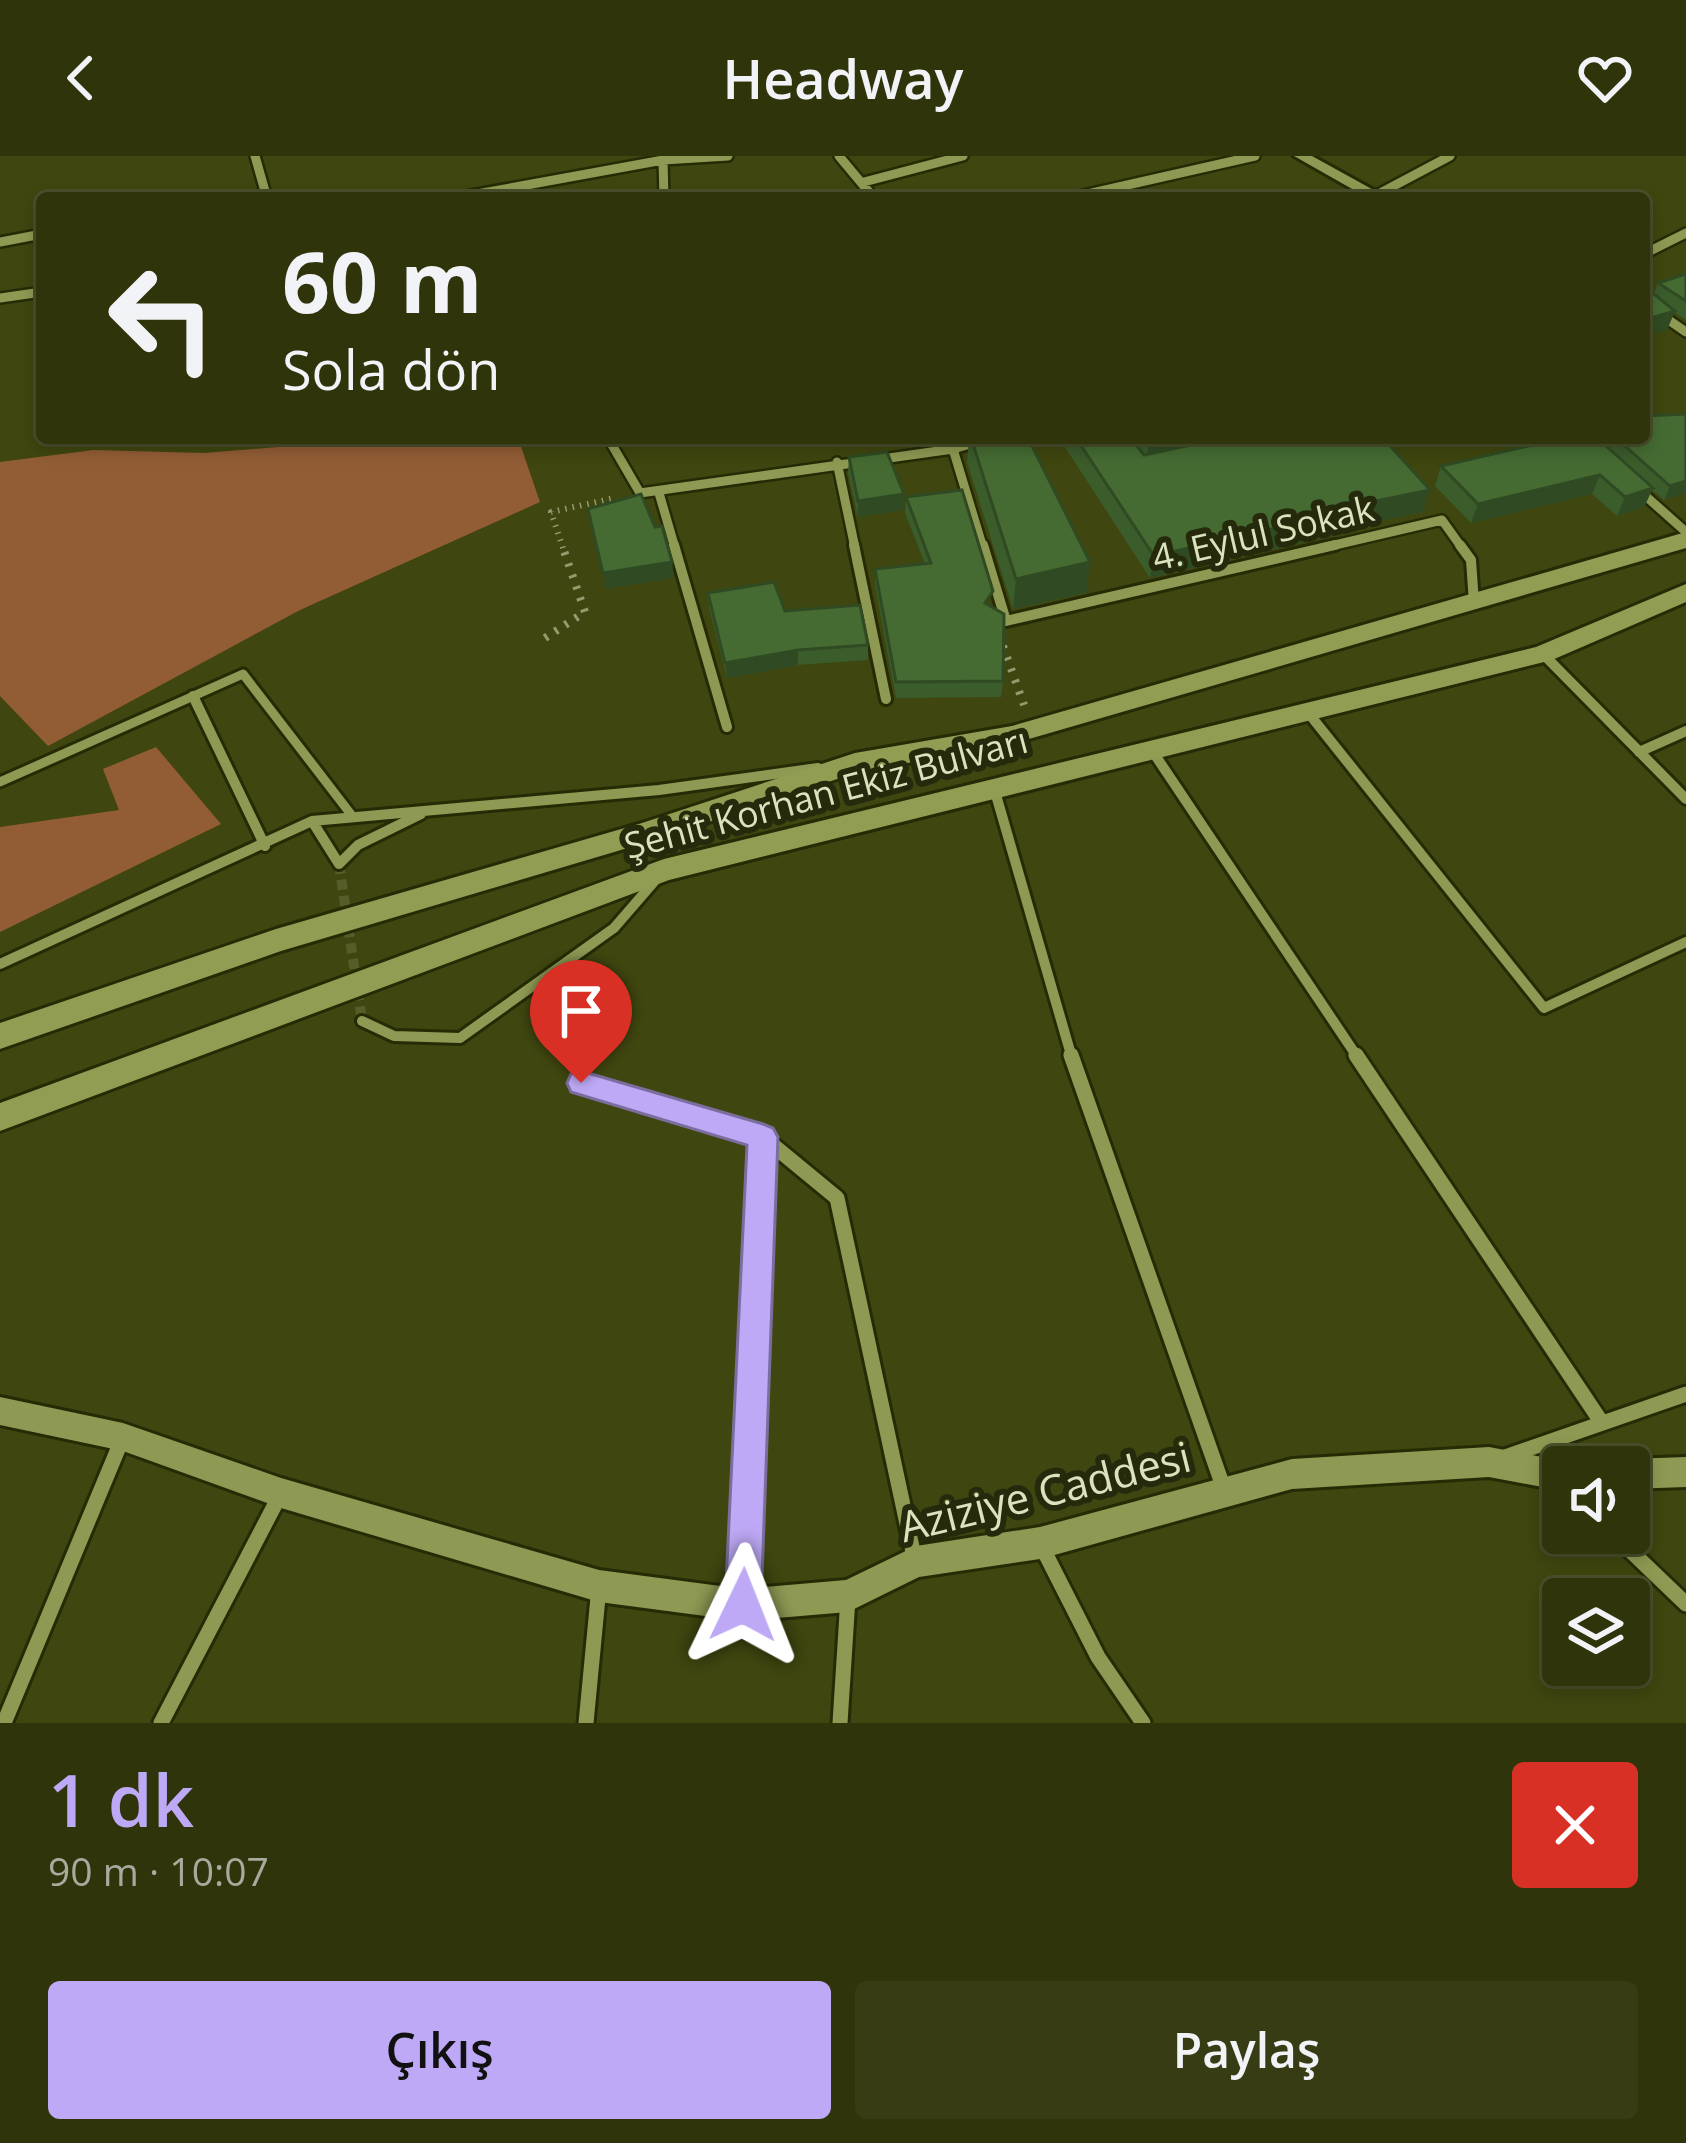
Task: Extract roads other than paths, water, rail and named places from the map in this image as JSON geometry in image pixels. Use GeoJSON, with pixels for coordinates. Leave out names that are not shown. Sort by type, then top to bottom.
{"type":"FeatureCollection","features":[{"type":"Feature","properties":{"kind":"main road"},"geometry":{"type":"LineString","coordinates":[[1301,156],[1367,192]]}},
{"type":"Feature","properties":{"kind":"main road","name":"Şehit Korhan Ekiz Bulvarı"},"geometry":{"type":"LineString","coordinates":[[0,1036],[277,940],[648,832],[855,763],[1032,729],[1474,604],[1686,536]]}},
{"type":"Feature","properties":{"kind":"main road","name":"Şehit Korhan Ekiz Bulvarı"},"geometry":{"type":"LineString","coordinates":[[0,1117],[664,870],[1544,654],[1686,592]]}},
{"type":"Feature","properties":{"kind":"main road","name":"Aziziye Caddesi"},"geometry":{"type":"LineString","coordinates":[[0,1411],[123,1437],[280,1493],[599,1586],[743,1605],[848,1596],[916,1562],[1040,1543],[1292,1474],[1490,1462],[1542,1475]]}},
{"type":"Feature","properties":{"kind":"main road"},"geometry":{"type":"LineString","coordinates":[[1650,1473],[1686,1472]]}},
{"type":"Feature","properties":{"kind":"street"},"geometry":{"type":"LineString","coordinates":[[255,156],[265,192]]}},
{"type":"Feature","properties":{"kind":"street"},"geometry":{"type":"LineString","coordinates":[[488,192],[663,160],[728,156]]}},
{"type":"Feature","properties":{"kind":"street"},"geometry":{"type":"LineString","coordinates":[[838,156],[870,192]]}},
{"type":"Feature","properties":{"kind":"street"},"geometry":{"type":"LineString","coordinates":[[864,182],[963,156]]}},
{"type":"Feature","properties":{"kind":"street"},"geometry":{"type":"LineString","coordinates":[[1097,192],[1256,156]]}},
{"type":"Feature","properties":{"kind":"street"},"geometry":{"type":"LineString","coordinates":[[1385,192],[1450,156]]}},
{"type":"Feature","properties":{"kind":"street"},"geometry":{"type":"LineString","coordinates":[[663,160],[664,192]]}},
{"type":"Feature","properties":{"kind":"street"},"geometry":{"type":"LineString","coordinates":[[1650,251],[1686,232]]}},
{"type":"Feature","properties":{"kind":"street"},"geometry":{"type":"LineString","coordinates":[[0,242],[36,235]]}},
{"type":"Feature","properties":{"kind":"street"},"geometry":{"type":"LineString","coordinates":[[1675,240],[1686,246]]}},
{"type":"Feature","properties":{"kind":"street"},"geometry":{"type":"LineString","coordinates":[[0,298],[36,293]]}},
{"type":"Feature","properties":{"kind":"street"},"geometry":{"type":"LineString","coordinates":[[1650,307],[1686,332]]}},
{"type":"Feature","properties":{"kind":"street"},"geometry":{"type":"LineString","coordinates":[[611,444],[640,493],[659,494],[970,444]]}},
{"type":"Feature","properties":{"kind":"street"},"geometry":{"type":"LineString","coordinates":[[953,449],[1006,621]]}},
{"type":"Feature","properties":{"kind":"street"},"geometry":{"type":"LineString","coordinates":[[837,462],[886,699]]}},
{"type":"Feature","properties":{"kind":"street"},"geometry":{"type":"LineString","coordinates":[[1634,485],[1686,536]]}},
{"type":"Feature","properties":{"kind":"street"},"geometry":{"type":"LineString","coordinates":[[659,494],[727,727]]}},
{"type":"Feature","properties":{"kind":"street"},"geometry":{"type":"LineString","coordinates":[[1428,504],[1471,560],[1474,604]]}},
{"type":"Feature","properties":{"kind":"street","name":"4. Eylul Sokak"},"geometry":{"type":"LineString","coordinates":[[1006,621],[1442,520]]}},
{"type":"Feature","properties":{"kind":"street"},"geometry":{"type":"LineString","coordinates":[[993,616],[1006,621]]}},
{"type":"Feature","properties":{"kind":"street"},"geometry":{"type":"LineString","coordinates":[[1544,654],[1686,799]]}},
{"type":"Feature","properties":{"kind":"street"},"geometry":{"type":"LineString","coordinates":[[193,696],[265,846]]}},
{"type":"Feature","properties":{"kind":"street"},"geometry":{"type":"LineString","coordinates":[[1306,710],[1544,1008],[1686,942]]}},
{"type":"Feature","properties":{"kind":"street"},"geometry":{"type":"LineString","coordinates":[[1639,752],[1686,731]]}},
{"type":"Feature","properties":{"kind":"street"},"geometry":{"type":"LineString","coordinates":[[1153,752],[1600,1420]]}},
{"type":"Feature","properties":{"kind":"street"},"geometry":{"type":"LineString","coordinates":[[0,964],[265,846],[311,820],[659,790],[855,763]]}},
{"type":"Feature","properties":{"kind":"street"},"geometry":{"type":"LineString","coordinates":[[994,788],[1083,1097],[1225,1490]]}},
{"type":"Feature","properties":{"kind":"street"},"geometry":{"type":"LineString","coordinates":[[311,820],[338,864],[358,845],[432,810]]}},
{"type":"Feature","properties":{"kind":"street"},"geometry":{"type":"LineString","coordinates":[[362,1021],[394,1036],[460,1038],[614,928],[664,870]]}},
{"type":"Feature","properties":{"kind":"street"},"geometry":{"type":"LineString","coordinates":[[581,1083],[763,1137],[837,1198],[916,1562]]}},
{"type":"Feature","properties":{"kind":"street"},"geometry":{"type":"LineString","coordinates":[[743,1605],[763,1137]]}},
{"type":"Feature","properties":{"kind":"street"},"geometry":{"type":"LineString","coordinates":[[1490,1462],[1600,1420],[1686,1394]]}},
{"type":"Feature","properties":{"kind":"street"},"geometry":{"type":"LineString","coordinates":[[4,1723],[123,1437]]}},
{"type":"Feature","properties":{"kind":"street"},"geometry":{"type":"LineString","coordinates":[[161,1723],[280,1493]]}},
{"type":"Feature","properties":{"kind":"street"},"geometry":{"type":"LineString","coordinates":[[1040,1543],[1098,1657],[1143,1723]]}},
{"type":"Feature","properties":{"kind":"street"},"geometry":{"type":"LineString","coordinates":[[1634,1554],[1686,1604]]}},
{"type":"Feature","properties":{"kind":"street"},"geometry":{"type":"LineString","coordinates":[[586,1723],[599,1586]]}},
{"type":"Feature","properties":{"kind":"street"},"geometry":{"type":"LineString","coordinates":[[840,1723],[848,1596]]}},
{"type":"Feature","properties":{"kind":"lane"},"geometry":{"type":"LineString","coordinates":[[0,782],[243,674],[353,817]]}},
{"type":"Feature","properties":{"kind":"tunnel"},"geometry":{"type":"LineString","coordinates":[[339,864],[362,1021]]}}]}
